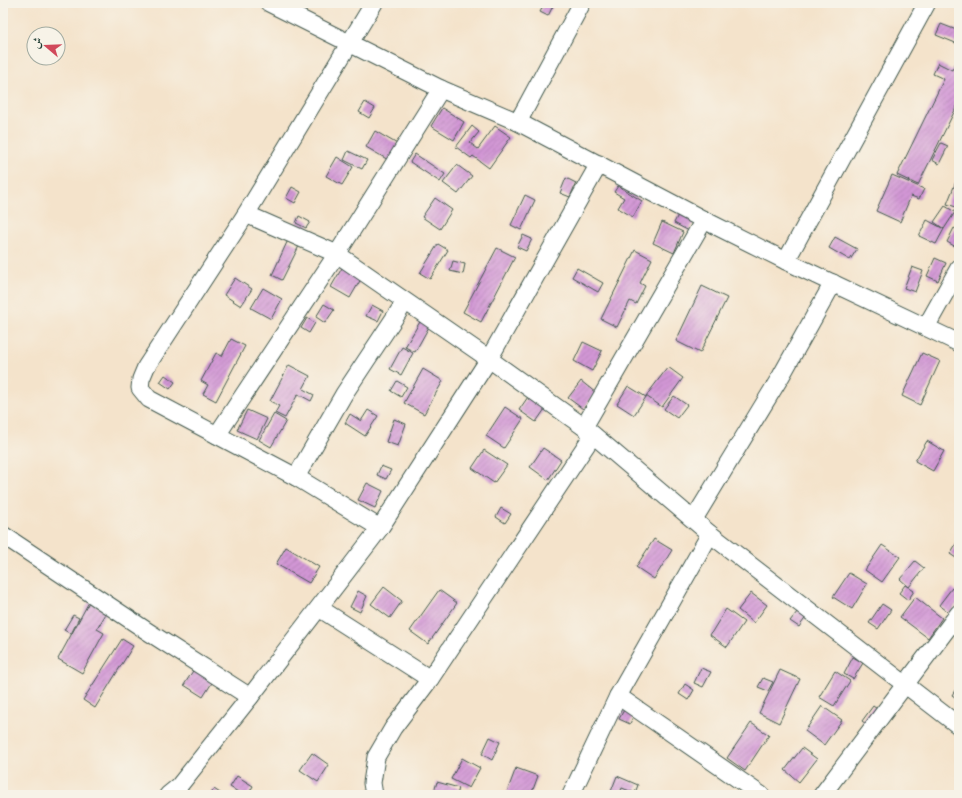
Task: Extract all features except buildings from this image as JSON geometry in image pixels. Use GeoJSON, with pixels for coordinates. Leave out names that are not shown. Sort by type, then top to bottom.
{"type":"FeatureCollection","features":[{"type":"Feature","properties":{"kind":"street"},"geometry":{"type":"LineString","coordinates":[[269,3],[441,89],[518,122],[704,220],[786,261],[959,343]]}},
{"type":"Feature","properties":{"kind":"street"},"geometry":{"type":"LineString","coordinates":[[374,3],[246,214],[146,367],[140,388],[149,399],[296,477],[380,528]]}},
{"type":"Feature","properties":{"kind":"street"},"geometry":{"type":"LineString","coordinates":[[518,122],[582,3]]}},
{"type":"Feature","properties":{"kind":"street"},"geometry":{"type":"LineString","coordinates":[[786,261],[928,3]]}},
{"type":"Feature","properties":{"kind":"street"},"geometry":{"type":"LineString","coordinates":[[218,435],[337,254],[441,89]]}},
{"type":"Feature","properties":{"kind":"street"},"geometry":{"type":"LineString","coordinates":[[168,795],[179,786],[250,697],[380,528],[489,359],[599,164]]}},
{"type":"Feature","properties":{"kind":"street"},"geometry":{"type":"LineString","coordinates":[[246,214],[337,254],[489,359],[588,431],[710,534],[905,686],[959,726]]}},
{"type":"Feature","properties":{"kind":"street"},"geometry":{"type":"LineString","coordinates":[[374,795],[372,782],[376,757],[393,728],[430,679],[588,431],[704,220]]}},
{"type":"Feature","properties":{"kind":"street"},"geometry":{"type":"LineString","coordinates":[[926,327],[959,268]]}},
{"type":"Feature","properties":{"kind":"street"},"geometry":{"type":"LineString","coordinates":[[694,519],[781,376],[833,283]]}},
{"type":"Feature","properties":{"kind":"street"},"geometry":{"type":"LineString","coordinates":[[296,477],[344,394],[405,302]]}},
{"type":"Feature","properties":{"kind":"street"},"geometry":{"type":"LineString","coordinates":[[571,795],[618,696],[710,534]]}},
{"type":"Feature","properties":{"kind":"street"},"geometry":{"type":"LineString","coordinates":[[3,535],[147,631],[250,697]]}},
{"type":"Feature","properties":{"kind":"street"},"geometry":{"type":"LineString","coordinates":[[319,608],[430,679]]}},
{"type":"Feature","properties":{"kind":"street"},"geometry":{"type":"LineString","coordinates":[[822,795],[959,613]]}},
{"type":"Feature","properties":{"kind":"street"},"geometry":{"type":"LineString","coordinates":[[618,696],[761,795]]}}]}
